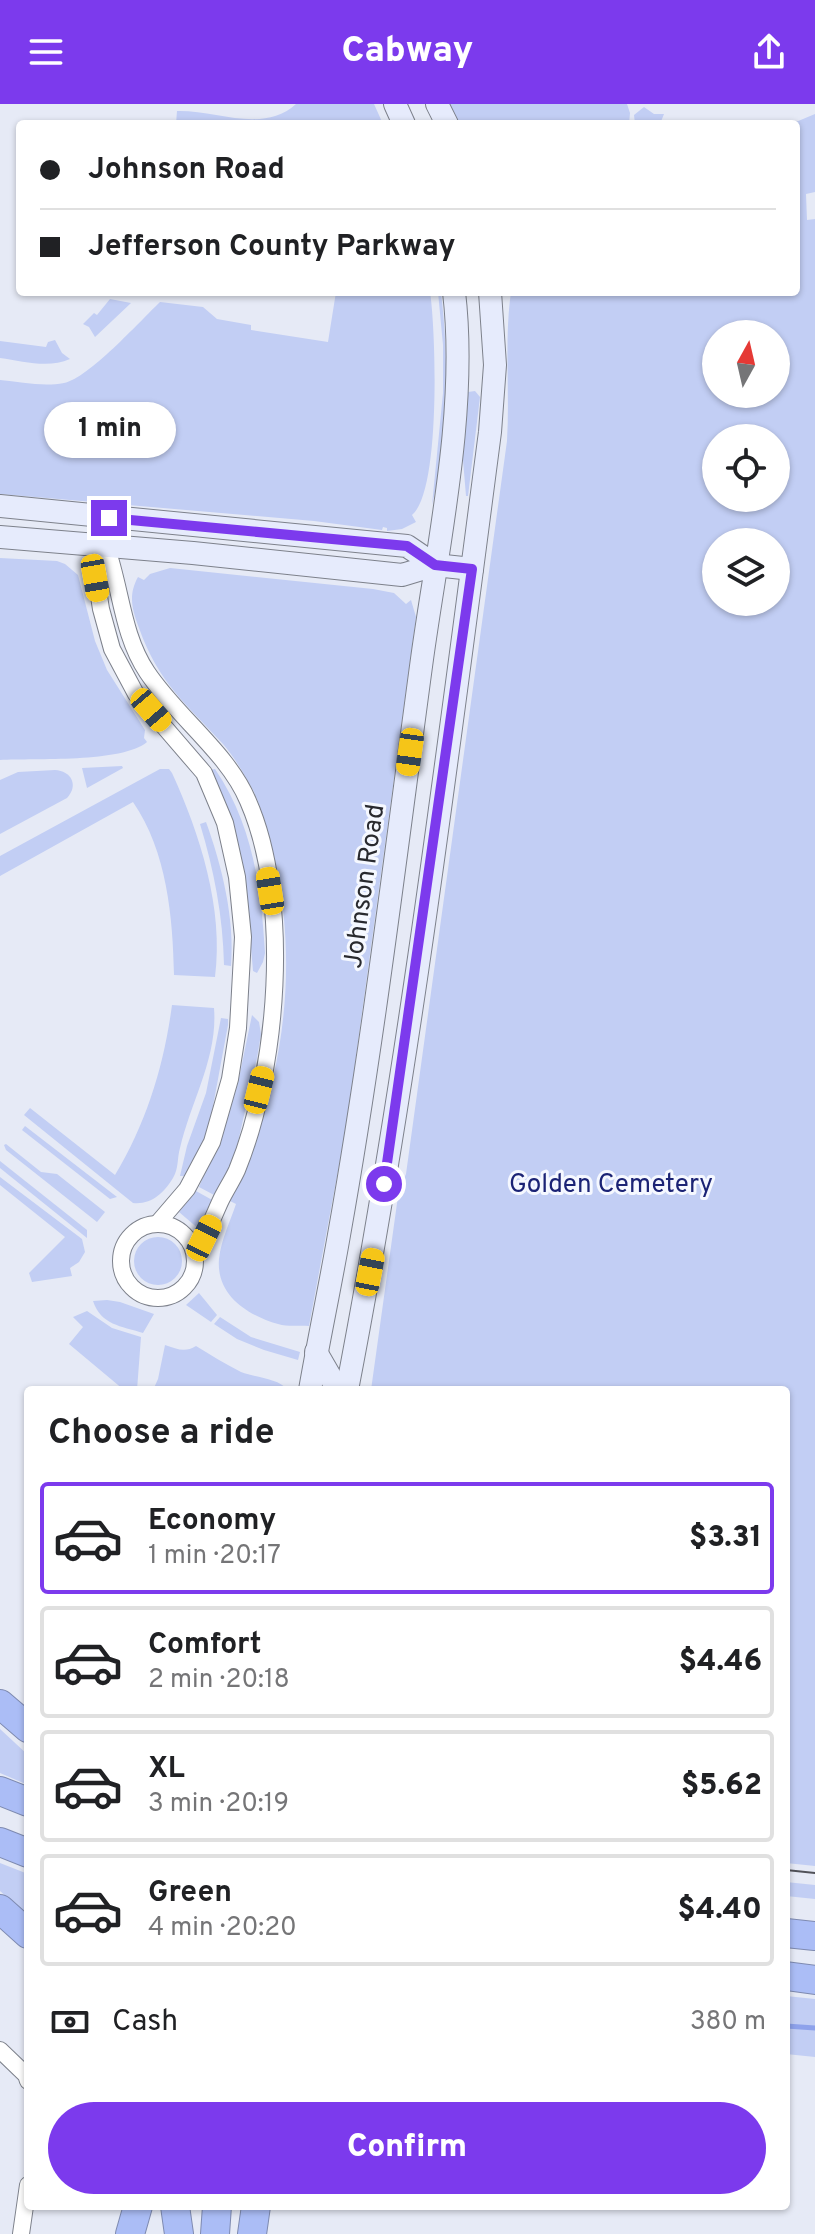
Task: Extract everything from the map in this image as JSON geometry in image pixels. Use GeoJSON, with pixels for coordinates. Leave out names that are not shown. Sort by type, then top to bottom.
{"type":"FeatureCollection","features":[{"type":"Feature","properties":{"kind":"highway"},"geometry":{"type":"LineString","coordinates":[[0,1704],[24,1725]]}},
{"type":"Feature","properties":{"kind":"highway"},"geometry":{"type":"LineString","coordinates":[[0,1791],[24,1800]]}},
{"type":"Feature","properties":{"kind":"highway"},"geometry":{"type":"LineString","coordinates":[[0,1842],[24,1851]]}},
{"type":"Feature","properties":{"kind":"highway"},"geometry":{"type":"LineString","coordinates":[[0,1909],[24,1930]]}},
{"type":"Feature","properties":{"kind":"highway"},"geometry":{"type":"LineString","coordinates":[[790,1933],[815,1936]]}},
{"type":"Feature","properties":{"kind":"highway"},"geometry":{"type":"LineString","coordinates":[[790,1977],[815,1980]]}},
{"type":"Feature","properties":{"kind":"highway"},"geometry":{"type":"LineString","coordinates":[[130,2234],[137,2210]]}},
{"type":"Feature","properties":{"kind":"highway"},"geometry":{"type":"LineString","coordinates":[[176,2210],[179,2234]]}},
{"type":"Feature","properties":{"kind":"highway"},"geometry":{"type":"LineString","coordinates":[[215,2234],[217,2210]]}},
{"type":"Feature","properties":{"kind":"highway"},"geometry":{"type":"LineString","coordinates":[[252,2234],[255,2210]]}},
{"type":"Feature","properties":{"kind":"main road","name":"Johnson Road"},"geometry":{"type":"LineString","coordinates":[[311,1386],[339,1234],[380,971],[435,565],[457,396],[454,296]]}},
{"type":"Feature","properties":{"kind":"main road"},"geometry":{"type":"LineString","coordinates":[[348,1386],[378,1227],[472,569],[494,400],[490,296]]}},
{"type":"Feature","properties":{"kind":"main road"},"geometry":{"type":"LineString","coordinates":[[0,506],[407,546],[435,565]]}},
{"type":"Feature","properties":{"kind":"main road"},"geometry":{"type":"LineString","coordinates":[[0,537],[402,575],[435,565],[472,569]]}},
{"type":"Feature","properties":{"kind":"main road"},"geometry":{"type":"LineString","coordinates":[[316,1352],[336,1386]]}},
{"type":"Feature","properties":{"kind":"street"},"geometry":{"type":"LineString","coordinates":[[109,518],[106,546],[95,578],[112,649],[136,694],[204,773],[225,823],[237,877],[243,937],[230,1079],[212,1142],[187,1189],[157,1224]]}},
{"type":"Feature","properties":{"kind":"street"},"geometry":{"type":"LineString","coordinates":[[106,546],[115,572],[122,612],[146,671],[228,768],[248,799],[264,847],[274,914],[274,995],[270,1048],[237,1170],[195,1257],[190,1280],[175,1295],[154,1299],[135,1291],[123,1275],[122,1253],[132,1234],[141,1228],[157,1224],[179,1231],[187,1239],[195,1257]]}},
{"type":"Feature","properties":{"kind":"street"},"geometry":{"type":"LineString","coordinates":[[179,744],[196,732]]}},
{"type":"Feature","properties":{"kind":"street"},"geometry":{"type":"LineString","coordinates":[[0,2050],[24,2075]]}},
{"type":"Feature","properties":{"kind":"street"},"geometry":{"type":"LineString","coordinates":[[21,2234],[24,2210]]}},
{"type":"Feature","properties":{"kind":"green space"},"geometry":{"type":"Polygon","coordinates":[[[296,104],[374,104],[381,120],[176,120],[177,111],[254,119],[283,113],[296,104]]]}},
{"type":"Feature","properties":{"kind":"green space"},"geometry":{"type":"Polygon","coordinates":[[[450,104],[627,104],[630,113],[629,120],[455,120],[450,104]]]}},
{"type":"Feature","properties":{"kind":"green space"},"geometry":{"type":"Polygon","coordinates":[[[644,107],[654,114],[664,114],[662,120],[635,120],[634,115],[644,107]]]}},
{"type":"Feature","properties":{"kind":"green space","name":"Golden Cemetery"},"geometry":{"type":"Polygon","coordinates":[[[815,114],[815,192],[806,194],[807,220],[815,219],[815,1866],[790,1863],[790,1386],[372,1386],[399,1189],[406,1174],[507,441],[511,296],[800,296],[800,120],[815,114]]]}},
{"type":"Feature","properties":{"kind":"green space"},"geometry":{"type":"Polygon","coordinates":[[[335,296],[430,296],[435,373],[432,444],[428,476],[421,500],[412,515],[416,522],[402,529],[387,531],[383,527],[382,530],[314,521],[0,494],[0,380],[48,384],[74,379],[100,360],[160,302],[203,307],[217,319],[251,325],[251,330],[328,342],[335,296]]]}},
{"type":"Feature","properties":{"kind":"green space"},"geometry":{"type":"Polygon","coordinates":[[[438,296],[441,296],[444,318],[446,399],[442,453],[432,505],[443,393],[438,296]]]}},
{"type":"Feature","properties":{"kind":"green space"},"geometry":{"type":"Polygon","coordinates":[[[110,299],[131,303],[95,337],[83,324],[94,313],[97,315],[110,299]]]}},
{"type":"Feature","properties":{"kind":"green space"},"geometry":{"type":"Polygon","coordinates":[[[55,340],[62,353],[70,359],[44,364],[0,358],[0,341],[46,347],[48,342],[55,340]]]}},
{"type":"Feature","properties":{"kind":"green space"},"geometry":{"type":"Polygon","coordinates":[[[475,391],[480,397],[466,496],[462,448],[467,396],[468,392],[475,391]]]}},
{"type":"Feature","properties":{"kind":"green space"},"geometry":{"type":"Polygon","coordinates":[[[0,558],[57,561],[78,575],[95,641],[107,670],[145,730],[147,742],[135,749],[99,756],[0,760],[0,558]]]}},
{"type":"Feature","properties":{"kind":"green space"},"geometry":{"type":"Polygon","coordinates":[[[170,568],[394,593],[406,604],[411,600],[416,617],[347,1123],[309,1326],[278,1324],[245,1309],[228,1293],[219,1272],[222,1245],[236,1204],[230,1201],[262,1120],[281,1037],[286,952],[283,908],[264,817],[253,790],[227,749],[164,678],[137,621],[132,596],[138,577],[144,580],[150,574],[170,568]]]}},
{"type":"Feature","properties":{"kind":"green space"},"geometry":{"type":"Polygon","coordinates":[[[82,768],[123,768],[87,788],[82,768]]]}},
{"type":"Feature","properties":{"kind":"green space"},"geometry":{"type":"Polygon","coordinates":[[[160,769],[169,769],[172,773],[192,821],[207,872],[216,925],[215,977],[174,975],[170,908],[161,863],[133,802],[0,876],[0,856],[160,769]]]}},
{"type":"Feature","properties":{"kind":"green space"},"geometry":{"type":"Polygon","coordinates":[[[215,769],[238,812],[253,857],[265,953],[257,973],[253,971],[246,890],[210,770],[215,769]]]}},
{"type":"Feature","properties":{"kind":"green space"},"geometry":{"type":"Polygon","coordinates":[[[55,770],[65,773],[72,780],[71,793],[67,798],[0,834],[0,780],[18,772],[55,770]]]}},
{"type":"Feature","properties":{"kind":"green space"},"geometry":{"type":"Polygon","coordinates":[[[206,822],[226,893],[231,930],[231,966],[224,965],[217,893],[200,824],[206,822]]]}},
{"type":"Feature","properties":{"kind":"green space"},"geometry":{"type":"Polygon","coordinates":[[[172,1005],[214,1008],[212,1044],[185,1130],[175,1174],[156,1197],[133,1203],[24,1115],[30,1108],[115,1175],[145,1114],[164,1049],[172,1005]]]}},
{"type":"Feature","properties":{"kind":"green space"},"geometry":{"type":"Polygon","coordinates":[[[252,1015],[259,1022],[261,1034],[257,1058],[233,1164],[216,1196],[199,1187],[227,1120],[252,1015]]]}},
{"type":"Feature","properties":{"kind":"green space"},"geometry":{"type":"Polygon","coordinates":[[[221,1018],[228,1019],[228,1025],[208,1133],[186,1176],[180,1176],[206,1093],[221,1018]]]}},
{"type":"Feature","properties":{"kind":"green space"},"geometry":{"type":"Polygon","coordinates":[[[25,1126],[117,1197],[110,1199],[22,1130],[25,1126]]]}},
{"type":"Feature","properties":{"kind":"green space"},"geometry":{"type":"Polygon","coordinates":[[[6,1144],[41,1172],[57,1174],[105,1212],[97,1222],[6,1150],[6,1144]]]}},
{"type":"Feature","properties":{"kind":"green space"},"geometry":{"type":"Polygon","coordinates":[[[0,1161],[87,1230],[87,1238],[0,1168],[0,1161]]]}},
{"type":"Feature","properties":{"kind":"green space"},"geometry":{"type":"Polygon","coordinates":[[[0,1177],[82,1239],[85,1252],[79,1262],[70,1268],[72,1276],[32,1282],[29,1273],[65,1237],[0,1185],[0,1177]]]}},
{"type":"Feature","properties":{"kind":"green space"},"geometry":{"type":"Polygon","coordinates":[[[196,1191],[214,1201],[200,1230],[179,1212],[196,1191]]]}},
{"type":"Feature","properties":{"kind":"green space"},"geometry":{"type":"Polygon","coordinates":[[[158,1237],[175,1244],[182,1261],[175,1278],[158,1285],[141,1278],[134,1261],[141,1244],[158,1237]]]}},
{"type":"Feature","properties":{"kind":"green space"},"geometry":{"type":"Polygon","coordinates":[[[199,1293],[217,1315],[211,1322],[186,1305],[199,1293]]]}},
{"type":"Feature","properties":{"kind":"green space"},"geometry":{"type":"Polygon","coordinates":[[[107,1300],[154,1314],[143,1333],[113,1323],[101,1315],[93,1301],[107,1300]]]}},
{"type":"Feature","properties":{"kind":"green space"},"geometry":{"type":"Polygon","coordinates":[[[87,1311],[112,1328],[141,1337],[137,1386],[119,1386],[69,1344],[83,1327],[73,1317],[87,1311]]]}},
{"type":"Feature","properties":{"kind":"green space"},"geometry":{"type":"Polygon","coordinates":[[[220,1317],[251,1337],[300,1352],[298,1360],[237,1339],[214,1324],[220,1317]]]}},
{"type":"Feature","properties":{"kind":"green space"},"geometry":{"type":"Polygon","coordinates":[[[165,1345],[185,1350],[196,1346],[241,1372],[284,1386],[155,1386],[165,1345]]]}},
{"type":"Feature","properties":{"kind":"green space"},"geometry":{"type":"Polygon","coordinates":[[[0,1729],[24,1751],[24,1783],[0,1773],[0,1729]]]}},
{"type":"Feature","properties":{"kind":"green space"},"geometry":{"type":"Polygon","coordinates":[[[0,1863],[24,1872],[24,1912],[0,1891],[0,1863]]]}},
{"type":"Feature","properties":{"kind":"green space"},"geometry":{"type":"Polygon","coordinates":[[[790,1882],[815,1885],[815,1899],[790,1896],[790,1882]]]}},
{"type":"Feature","properties":{"kind":"green space"},"geometry":{"type":"Polygon","coordinates":[[[790,1996],[815,1999],[815,2057],[790,2054],[790,1996]]]}},
{"type":"Feature","properties":{"kind":"waterway"},"geometry":{"type":"LineString","coordinates":[[790,2026],[815,2028]]}},
{"type":"Feature","properties":{"kind":"tram line"},"geometry":{"type":"LineString","coordinates":[[790,1870],[815,1873]]}},
{"type":"Feature","properties":{"kind":"route"},"geometry":{"type":"LineString","coordinates":[[109,518],[407,546],[435,565],[472,569],[384,1184]]}}]}
